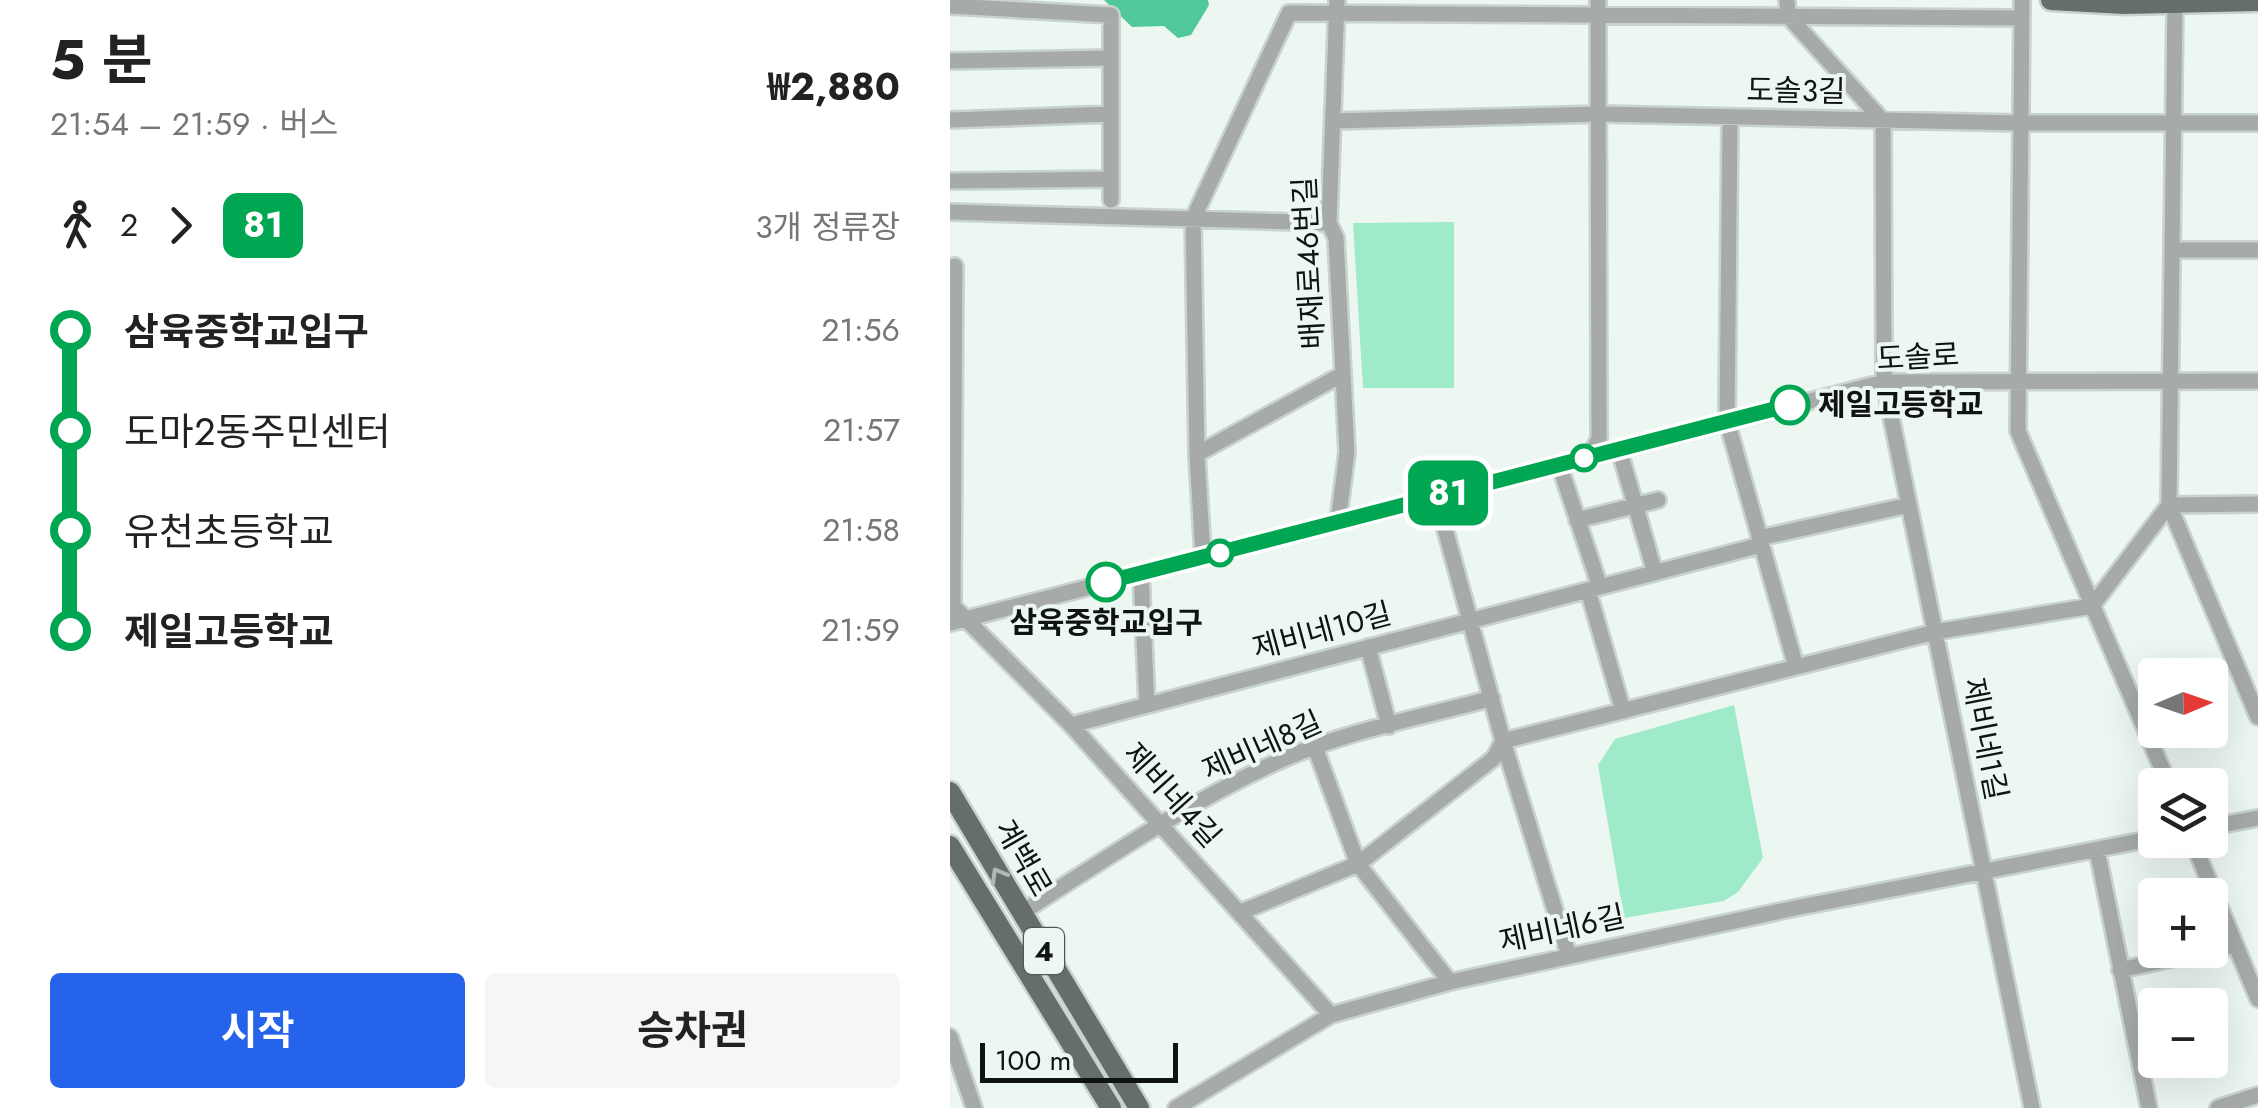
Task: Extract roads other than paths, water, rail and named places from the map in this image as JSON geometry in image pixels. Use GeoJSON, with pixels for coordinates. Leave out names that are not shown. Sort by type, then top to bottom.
{"type":"FeatureCollection","features":[{"type":"Feature","properties":{"kind":"main road"},"geometry":{"type":"LineString","coordinates":[[2056,0],[2258,1]]}},
{"type":"Feature","properties":{"kind":"main road","name":"계백로"},"geometry":{"type":"LineString","coordinates":[[950,792],[1139,1108]]}},
{"type":"Feature","properties":{"kind":"main road","name":"계백로"},"geometry":{"type":"LineString","coordinates":[[950,846],[1111,1108]]}},
{"type":"Feature","properties":{"kind":"street"},"geometry":{"type":"LineString","coordinates":[[2022,0],[2018,431],[2162,768]]}},
{"type":"Feature","properties":{"kind":"street"},"geometry":{"type":"LineString","coordinates":[[2174,2],[2169,506],[2250,679],[2258,717]]}},
{"type":"Feature","properties":{"kind":"street"},"geometry":{"type":"LineString","coordinates":[[950,6],[1111,14],[1111,200]]}},
{"type":"Feature","properties":{"kind":"street"},"geometry":{"type":"LineString","coordinates":[[1203,557],[1192,219],[1289,13],[1337,6],[1788,8],[2020,18]]}},
{"type":"Feature","properties":{"kind":"street","name":"배재로46번길"},"geometry":{"type":"LineString","coordinates":[[1337,6],[1330,223],[1336,238],[1347,452],[1338,522]]}},
{"type":"Feature","properties":{"kind":"street"},"geometry":{"type":"LineString","coordinates":[[1589,457],[1598,438],[1598,7]]}},
{"type":"Feature","properties":{"kind":"street"},"geometry":{"type":"LineString","coordinates":[[1788,8],[1883,121]]}},
{"type":"Feature","properties":{"kind":"street"},"geometry":{"type":"LineString","coordinates":[[950,62],[1111,58]]}},
{"type":"Feature","properties":{"kind":"street"},"geometry":{"type":"LineString","coordinates":[[950,120],[1111,114]]}},
{"type":"Feature","properties":{"kind":"street","name":"도솔3길"},"geometry":{"type":"LineString","coordinates":[[1333,121],[1600,114],[2258,124]]}},
{"type":"Feature","properties":{"kind":"street"},"geometry":{"type":"LineString","coordinates":[[1730,118],[1727,421],[1796,667]]}},
{"type":"Feature","properties":{"kind":"street","name":"제비네1길"},"geometry":{"type":"LineString","coordinates":[[1883,121],[1884,382],[2032,1108]]}},
{"type":"Feature","properties":{"kind":"street"},"geometry":{"type":"LineString","coordinates":[[950,181],[1111,179]]}},
{"type":"Feature","properties":{"kind":"street"},"geometry":{"type":"LineString","coordinates":[[950,212],[1330,223]]}},
{"type":"Feature","properties":{"kind":"street"},"geometry":{"type":"LineString","coordinates":[[2172,250],[2258,250]]}},
{"type":"Feature","properties":{"kind":"street"},"geometry":{"type":"LineString","coordinates":[[955,266],[952,599],[958,621]]}},
{"type":"Feature","properties":{"kind":"street"},"geometry":{"type":"LineString","coordinates":[[1197,454],[1343,374]]}},
{"type":"Feature","properties":{"kind":"street","name":"도솔로"},"geometry":{"type":"LineString","coordinates":[[958,621],[1884,382],[2258,381]]}},
{"type":"Feature","properties":{"kind":"street"},"geometry":{"type":"LineString","coordinates":[[1620,449],[1654,573]]}},
{"type":"Feature","properties":{"kind":"street"},"geometry":{"type":"LineString","coordinates":[[1559,464],[1578,520],[1623,711]]}},
{"type":"Feature","properties":{"kind":"street"},"geometry":{"type":"LineString","coordinates":[[1436,496],[1569,956]]}},
{"type":"Feature","properties":{"kind":"street"},"geometry":{"type":"LineString","coordinates":[[1578,520],[1658,500]]}},
{"type":"Feature","properties":{"kind":"street"},"geometry":{"type":"LineString","coordinates":[[2169,506],[2258,504]]}},
{"type":"Feature","properties":{"kind":"street","name":"제비네10길"},"geometry":{"type":"LineString","coordinates":[[1070,725],[1909,505]]}},
{"type":"Feature","properties":{"kind":"street"},"geometry":{"type":"LineString","coordinates":[[1241,912],[1358,864],[1494,758],[1504,741],[1935,632],[2092,606],[2169,506]]}},
{"type":"Feature","properties":{"kind":"street"},"geometry":{"type":"LineString","coordinates":[[1141,573],[1146,706]]}},
{"type":"Feature","properties":{"kind":"street","name":"제비네4길"},"geometry":{"type":"LineString","coordinates":[[958,621],[1070,725],[1331,1014]]}},
{"type":"Feature","properties":{"kind":"street"},"geometry":{"type":"LineString","coordinates":[[1368,648],[1389,726]]}},
{"type":"Feature","properties":{"kind":"street","name":"제비네8길"},"geometry":{"type":"LineString","coordinates":[[1021,913],[1162,824],[1282,760],[1314,747],[1492,698]]}},
{"type":"Feature","properties":{"kind":"street"},"geometry":{"type":"LineString","coordinates":[[1314,747],[1358,864],[1450,982]]}},
{"type":"Feature","properties":{"kind":"street"},"geometry":{"type":"LineString","coordinates":[[2228,824],[2258,818]]}},
{"type":"Feature","properties":{"kind":"street","name":"제비네6길"},"geometry":{"type":"LineString","coordinates":[[1176,1108],[1331,1014],[1569,956],[2138,842]]}},
{"type":"Feature","properties":{"kind":"street"},"geometry":{"type":"LineString","coordinates":[[2097,850],[2149,1108]]}},
{"type":"Feature","properties":{"kind":"street"},"geometry":{"type":"LineString","coordinates":[[2199,858],[2258,1000]]}},
{"type":"Feature","properties":{"kind":"street"},"geometry":{"type":"LineString","coordinates":[[2120,970],[2235,945]]}},
{"type":"Feature","properties":{"kind":"street"},"geometry":{"type":"LineString","coordinates":[[950,1037],[974,1108]]}},
{"type":"Feature","properties":{"kind":"street"},"geometry":{"type":"LineString","coordinates":[[2218,1108],[2258,1096]]}},
{"type":"Feature","properties":{"kind":"place","name":"제일고등학교"},"geometry":{"type":"Point","coordinates":[1790,405]}},
{"type":"Feature","properties":{"kind":"place","name":"삼육중학교입구"},"geometry":{"type":"Point","coordinates":[1106,582]}}]}
